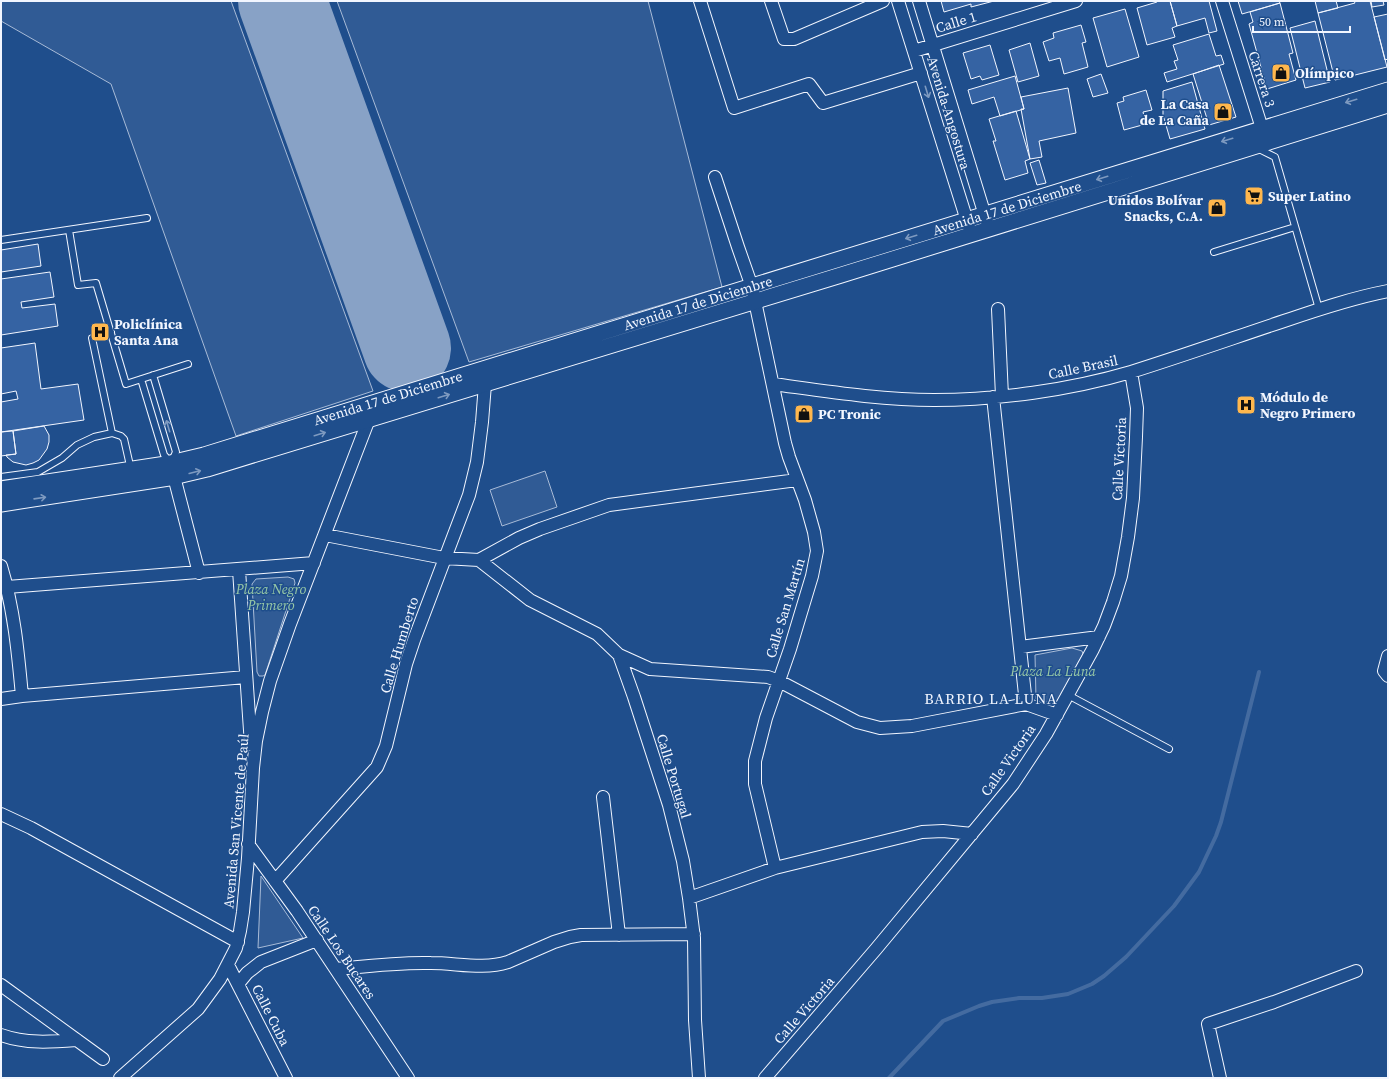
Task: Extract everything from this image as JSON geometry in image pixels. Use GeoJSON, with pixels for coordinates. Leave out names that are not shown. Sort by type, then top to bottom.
{"type":"FeatureCollection","features":[{"type":"Feature","properties":{"kind":"street"},"geometry":{"type":"LineString","coordinates":[[700,1],[734,108],[809,84],[823,103],[921,73]]}},
{"type":"Feature","properties":{"kind":"street"},"geometry":{"type":"LineString","coordinates":[[771,1],[784,39],[794,39],[883,1]]}},
{"type":"Feature","properties":{"kind":"street","name":"Avenida Angostura"},"geometry":{"type":"LineString","coordinates":[[898,1],[969,227]]}},
{"type":"Feature","properties":{"kind":"street","name":"Avenida Angostura"},"geometry":{"type":"LineString","coordinates":[[919,1],[987,222]]}},
{"type":"Feature","properties":{"kind":"street","name":"Calle 1"},"geometry":{"type":"LineString","coordinates":[[914,51],[1076,1]]}},
{"type":"Feature","properties":{"kind":"street","name":"Carrera 3"},"geometry":{"type":"LineString","coordinates":[[1222,1],[1261,139]]}},
{"type":"Feature","properties":{"kind":"street","name":"Avenida 17 de Diciembre"},"geometry":{"type":"LineString","coordinates":[[1261,139],[1388,90]]}},
{"type":"Feature","properties":{"kind":"street","name":"Avenida 17 de Diciembre"},"geometry":{"type":"LineString","coordinates":[[1,504],[172,470],[204,455],[754,294],[969,227],[1261,139],[1388,105]]}},
{"type":"Feature","properties":{"kind":"street","name":"Calle San Martín"},"geometry":{"type":"LineString","coordinates":[[716,177],[754,294],[785,443],[805,500],[816,544],[816,558],[791,644],[760,737],[755,761],[755,784],[775,868]]}},
{"type":"Feature","properties":{"kind":"street","name":"Calle Brasil"},"geometry":{"type":"LineString","coordinates":[[773,384],[915,400],[968,399],[1069,387],[1131,372],[1318,309],[1388,291]]}},
{"type":"Feature","properties":{"kind":"street","name":"Avenida 17 de Diciembre"},"geometry":{"type":"LineString","coordinates":[[1,489],[131,470],[207,469],[485,384],[754,294]]}},
{"type":"Feature","properties":{"kind":"street"},"geometry":{"type":"LineString","coordinates":[[998,308],[998,396],[1026,704]]}},
{"type":"Feature","properties":{"kind":"street","name":"Calle Victoria"},"geometry":{"type":"LineString","coordinates":[[765,1078],[871,955],[1012,784],[1034,753],[1057,715],[1099,637],[1113,602],[1121,576],[1130,524],[1136,445],[1137,408],[1131,372]]}},
{"type":"Feature","properties":{"kind":"street","name":"Calle Humberto"},"geometry":{"type":"LineString","coordinates":[[275,881],[377,767],[386,746],[406,664],[444,558],[469,495],[477,462],[485,384]]}},
{"type":"Feature","properties":{"kind":"street","name":"Avenida San Vicente de Paúl"},"geometry":{"type":"LineString","coordinates":[[120,1078],[198,1009],[213,990],[228,965],[238,942],[243,912],[253,768],[258,734],[270,681],[369,419]]}},
{"type":"Feature","properties":{"kind":"street"},"geometry":{"type":"LineString","coordinates":[[172,470],[199,573]]}},
{"type":"Feature","properties":{"kind":"street"},"geometry":{"type":"LineString","coordinates":[[325,535],[444,558],[479,560],[519,538],[540,529],[609,505],[797,480]]}},
{"type":"Feature","properties":{"kind":"street","name":"Calle Portugal"},"geometry":{"type":"LineString","coordinates":[[479,560],[530,600],[597,634],[619,655],[669,805],[690,898],[694,934],[695,1020],[699,1078]]}},
{"type":"Feature","properties":{"kind":"street"},"geometry":{"type":"LineString","coordinates":[[7,587],[314,564]]}},
{"type":"Feature","properties":{"kind":"street"},"geometry":{"type":"LineString","coordinates":[[1,566],[7,587],[16,637],[22,696]]}},
{"type":"Feature","properties":{"kind":"street"},"geometry":{"type":"LineString","coordinates":[[239,570],[253,768]]}},
{"type":"Feature","properties":{"kind":"street"},"geometry":{"type":"LineString","coordinates":[[1020,647],[1099,637]]}},
{"type":"Feature","properties":{"kind":"street"},"geometry":{"type":"LineString","coordinates":[[619,655],[650,669],[768,677],[857,722],[880,728],[912,726],[1026,704],[1057,715]]}},
{"type":"Feature","properties":{"kind":"street"},"geometry":{"type":"LineString","coordinates":[[1388,656],[1384,671],[1388,676]]}},
{"type":"Feature","properties":{"kind":"street"},"geometry":{"type":"LineString","coordinates":[[1,699],[246,677]]}},
{"type":"Feature","properties":{"kind":"street"},"geometry":{"type":"LineString","coordinates":[[603,798],[619,935]]}},
{"type":"Feature","properties":{"kind":"street"},"geometry":{"type":"LineString","coordinates":[[1,814],[38,832],[238,942]]}},
{"type":"Feature","properties":{"kind":"street"},"geometry":{"type":"LineString","coordinates":[[690,898],[775,868],[922,832],[944,831],[972,834]]}},
{"type":"Feature","properties":{"kind":"street","name":"Calle Los Bucares"},"geometry":{"type":"LineString","coordinates":[[248,844],[317,940],[408,1078]]}},
{"type":"Feature","properties":{"kind":"street"},"geometry":{"type":"LineString","coordinates":[[336,969],[403,963],[487,966],[498,965],[570,937],[581,935],[694,934]]}},
{"type":"Feature","properties":{"kind":"street"},"geometry":{"type":"LineString","coordinates":[[238,984],[247,973],[261,962],[317,940]]}},
{"type":"Feature","properties":{"kind":"street","name":"Calle Cuba"},"geometry":{"type":"LineString","coordinates":[[228,965],[286,1078]]}},
{"type":"Feature","properties":{"kind":"street"},"geometry":{"type":"LineString","coordinates":[[1220,1078],[1208,1024],[1274,1002],[1356,971]]}},
{"type":"Feature","properties":{"kind":"street"},"geometry":{"type":"LineString","coordinates":[[1,985],[103,1059]]}},
{"type":"Feature","properties":{"kind":"street"},"geometry":{"type":"LineString","coordinates":[[1,1035],[26,1041],[40,1042],[77,1040]]}},
{"type":"Feature","properties":{"kind":"lane"},"geometry":{"type":"LineString","coordinates":[[1261,139],[1275,157],[1318,309]]}},
{"type":"Feature","properties":{"kind":"lane"},"geometry":{"type":"LineString","coordinates":[[1,240],[147,218]]}},
{"type":"Feature","properties":{"kind":"lane"},"geometry":{"type":"LineString","coordinates":[[1214,252],[1295,227]]}},
{"type":"Feature","properties":{"kind":"lane"},"geometry":{"type":"LineString","coordinates":[[69,230],[78,285],[96,283],[126,384],[188,364]]}},
{"type":"Feature","properties":{"kind":"lane"},"geometry":{"type":"LineString","coordinates":[[111,332],[92,338],[112,433]]}},
{"type":"Feature","properties":{"kind":"lane"},"geometry":{"type":"LineString","coordinates":[[153,375],[176,452],[172,470]]}},
{"type":"Feature","properties":{"kind":"lane"},"geometry":{"type":"LineString","coordinates":[[141,379],[164,455],[172,470]]}},
{"type":"Feature","properties":{"kind":"lane"},"geometry":{"type":"LineString","coordinates":[[1,477],[38,472],[62,458],[77,445],[87,440],[112,433],[121,436],[124,439],[131,470]]}},
{"type":"Feature","properties":{"kind":"lane"},"geometry":{"type":"LineString","coordinates":[[1068,695],[1169,749]]}},
{"type":"Feature","properties":{"kind":"shaded area"},"geometry":{"type":"Polygon","coordinates":[[[1,1],[231,1],[373,391],[236,436],[111,84],[1,21],[1,1]]]}},
{"type":"Feature","properties":{"kind":"shaded area"},"geometry":{"type":"Polygon","coordinates":[[[337,1],[648,1],[722,287],[469,362],[337,1]]]}},
{"type":"Feature","properties":{"kind":"shaded area"},"geometry":{"type":"Polygon","coordinates":[[[545,471],[557,507],[502,526],[490,490],[545,471]]]}},
{"type":"Feature","properties":{"kind":"shaded area","name":"Plaza Negro Primero"},"geometry":{"type":"Polygon","coordinates":[[[288,577],[294,579],[295,583],[265,675],[259,676],[257,672],[252,584],[256,579],[288,577]]]}},
{"type":"Feature","properties":{"kind":"shaded area","name":"Plaza La Luna"},"geometry":{"type":"Polygon","coordinates":[[[1072,648],[1082,651],[1083,654],[1055,705],[1036,699],[1035,655],[1072,648]]]}},
{"type":"Feature","properties":{"kind":"shaded area"},"geometry":{"type":"Polygon","coordinates":[[[261,876],[303,938],[258,948],[261,876]]]}},
{"type":"Feature","properties":{"kind":"building"},"geometry":{"type":"Polygon","coordinates":[[[941,1],[994,1],[971,7],[971,4],[944,12],[941,1]]]}},
{"type":"Feature","properties":{"kind":"building"},"geometry":{"type":"Polygon","coordinates":[[[1156,1],[1170,1],[1177,26],[1172,28],[1175,37],[1147,45],[1137,8],[1157,2],[1156,1]]]}},
{"type":"Feature","properties":{"kind":"building"},"geometry":{"type":"Polygon","coordinates":[[[1170,1],[1209,1],[1217,31],[1209,33],[1205,18],[1177,26],[1170,1]]]}},
{"type":"Feature","properties":{"kind":"building"},"geometry":{"type":"Polygon","coordinates":[[[1238,1],[1279,1],[1280,3],[1242,14],[1238,1]]]}},
{"type":"Feature","properties":{"kind":"building"},"geometry":{"type":"Polygon","coordinates":[[[1315,1],[1336,1],[1338,8],[1318,13],[1315,1]]]}},
{"type":"Feature","properties":{"kind":"building"},"geometry":{"type":"Polygon","coordinates":[[[1354,1],[1370,1],[1387,67],[1335,80],[1318,13],[1355,3],[1354,1]]]}},
{"type":"Feature","properties":{"kind":"building"},"geometry":{"type":"Polygon","coordinates":[[[1371,1],[1383,1],[1384,5],[1372,7],[1371,1]]]}},
{"type":"Feature","properties":{"kind":"building"},"geometry":{"type":"Polygon","coordinates":[[[1280,3],[1293,53],[1289,54],[1296,80],[1267,89],[1249,24],[1253,22],[1250,12],[1280,3]]]}},
{"type":"Feature","properties":{"kind":"building"},"geometry":{"type":"Polygon","coordinates":[[[1125,9],[1139,57],[1107,67],[1093,18],[1125,9]]]}},
{"type":"Feature","properties":{"kind":"building"},"geometry":{"type":"Polygon","coordinates":[[[1388,14],[1388,59],[1385,60],[1374,17],[1388,14]]]}},
{"type":"Feature","properties":{"kind":"building"},"geometry":{"type":"Polygon","coordinates":[[[1315,21],[1330,82],[1305,88],[1290,28],[1315,21]]]}},
{"type":"Feature","properties":{"kind":"building"},"geometry":{"type":"Polygon","coordinates":[[[1081,25],[1086,42],[1082,43],[1088,67],[1064,74],[1060,58],[1049,61],[1043,42],[1054,38],[1053,33],[1081,25]]]}},
{"type":"Feature","properties":{"kind":"building"},"geometry":{"type":"Polygon","coordinates":[[[1209,34],[1216,56],[1221,55],[1224,64],[1167,82],[1164,73],[1177,69],[1174,61],[1178,60],[1173,45],[1209,34]]]}},
{"type":"Feature","properties":{"kind":"building"},"geometry":{"type":"Polygon","coordinates":[[[1030,43],[1039,76],[1018,82],[1009,50],[1030,43]]]}},
{"type":"Feature","properties":{"kind":"building"},"geometry":{"type":"Polygon","coordinates":[[[990,45],[999,75],[982,80],[980,76],[971,79],[963,53],[990,45]]]}},
{"type":"Feature","properties":{"kind":"building"},"geometry":{"type":"Polygon","coordinates":[[[1219,65],[1236,117],[1209,125],[1193,74],[1219,65]]]}},
{"type":"Feature","properties":{"kind":"building"},"geometry":{"type":"Polygon","coordinates":[[[1101,74],[1108,93],[1093,97],[1087,79],[1101,74]]]}},
{"type":"Feature","properties":{"kind":"building"},"geometry":{"type":"Polygon","coordinates":[[[1015,76],[1024,109],[1000,116],[994,97],[972,104],[968,90],[1015,76]]]}},
{"type":"Feature","properties":{"kind":"building"},"geometry":{"type":"Polygon","coordinates":[[[1192,82],[1205,129],[1170,139],[1163,115],[1163,91],[1192,82]]]}},
{"type":"Feature","properties":{"kind":"building"},"geometry":{"type":"Polygon","coordinates":[[[1068,88],[1076,133],[1039,141],[1042,157],[1030,159],[1021,109],[1024,109],[1021,97],[1068,88]]]}},
{"type":"Feature","properties":{"kind":"building"},"geometry":{"type":"Polygon","coordinates":[[[1146,90],[1152,110],[1143,112],[1146,124],[1124,130],[1117,103],[1124,101],[1123,97],[1146,90]]]}},
{"type":"Feature","properties":{"kind":"building"},"geometry":{"type":"Polygon","coordinates":[[[1016,111],[1030,159],[1025,161],[1028,173],[1005,180],[993,141],[996,141],[989,119],[1016,111]]]}},
{"type":"Feature","properties":{"kind":"building"},"geometry":{"type":"Polygon","coordinates":[[[1039,160],[1046,183],[1037,185],[1030,163],[1039,160]]]}},
{"type":"Feature","properties":{"kind":"building"},"geometry":{"type":"Polygon","coordinates":[[[38,244],[41,266],[1,272],[1,250],[38,244]]]}},
{"type":"Feature","properties":{"kind":"building"},"geometry":{"type":"Polygon","coordinates":[[[50,272],[54,297],[21,302],[22,308],[55,304],[58,326],[1,335],[1,279],[50,272]]]}},
{"type":"Feature","properties":{"kind":"building"},"geometry":{"type":"Polygon","coordinates":[[[35,343],[41,389],[78,384],[84,420],[1,432],[1,402],[18,399],[16,391],[1,394],[1,348],[35,343]]]}},
{"type":"Feature","properties":{"kind":"building"},"geometry":{"type":"Polygon","coordinates":[[[44,426],[49,435],[49,442],[47,449],[39,460],[26,465],[13,462],[7,457],[6,455],[16,454],[13,431],[44,426]]]}},
{"type":"Feature","properties":{"kind":"building"},"geometry":{"type":"Polygon","coordinates":[[[13,431],[16,454],[1,456],[1,432],[13,431]]]}},
{"type":"Feature","properties":{"kind":"waterway"},"geometry":{"type":"LineString","coordinates":[[889,1078],[943,1021],[992,1002],[1019,998],[1042,998],[1068,994],[1092,984],[1126,957],[1174,906],[1199,872],[1216,836],[1221,822],[1259,672]]}},
{"type":"Feature","properties":{"kind":"runway"},"geometry":{"type":"LineString","coordinates":[[282,1],[407,348]]}},
{"type":"Feature","properties":{"kind":"place","name":"Olímpico"},"geometry":{"type":"Point","coordinates":[1281,73]}},
{"type":"Feature","properties":{"kind":"place","name":"La Casa de La Caña"},"geometry":{"type":"Point","coordinates":[1223,112]}},
{"type":"Feature","properties":{"kind":"place","name":"Super Latino"},"geometry":{"type":"Point","coordinates":[1254,196]}},
{"type":"Feature","properties":{"kind":"place","name":"Unidos Bolívar Snacks, C.A."},"geometry":{"type":"Point","coordinates":[1217,208]}},
{"type":"Feature","properties":{"kind":"place","name":"Policlínica Santa Ana"},"geometry":{"type":"Point","coordinates":[100,332]}},
{"type":"Feature","properties":{"kind":"place","name":"Módulo de Negro Primero"},"geometry":{"type":"Point","coordinates":[1246,405]}},
{"type":"Feature","properties":{"kind":"place","name":"PC Tronic"},"geometry":{"type":"Point","coordinates":[804,414]}},
{"type":"Feature","properties":{"kind":"district","name":"BARRIO LA LUNA"},"geometry":{"type":"Point","coordinates":[991,699]}}]}
